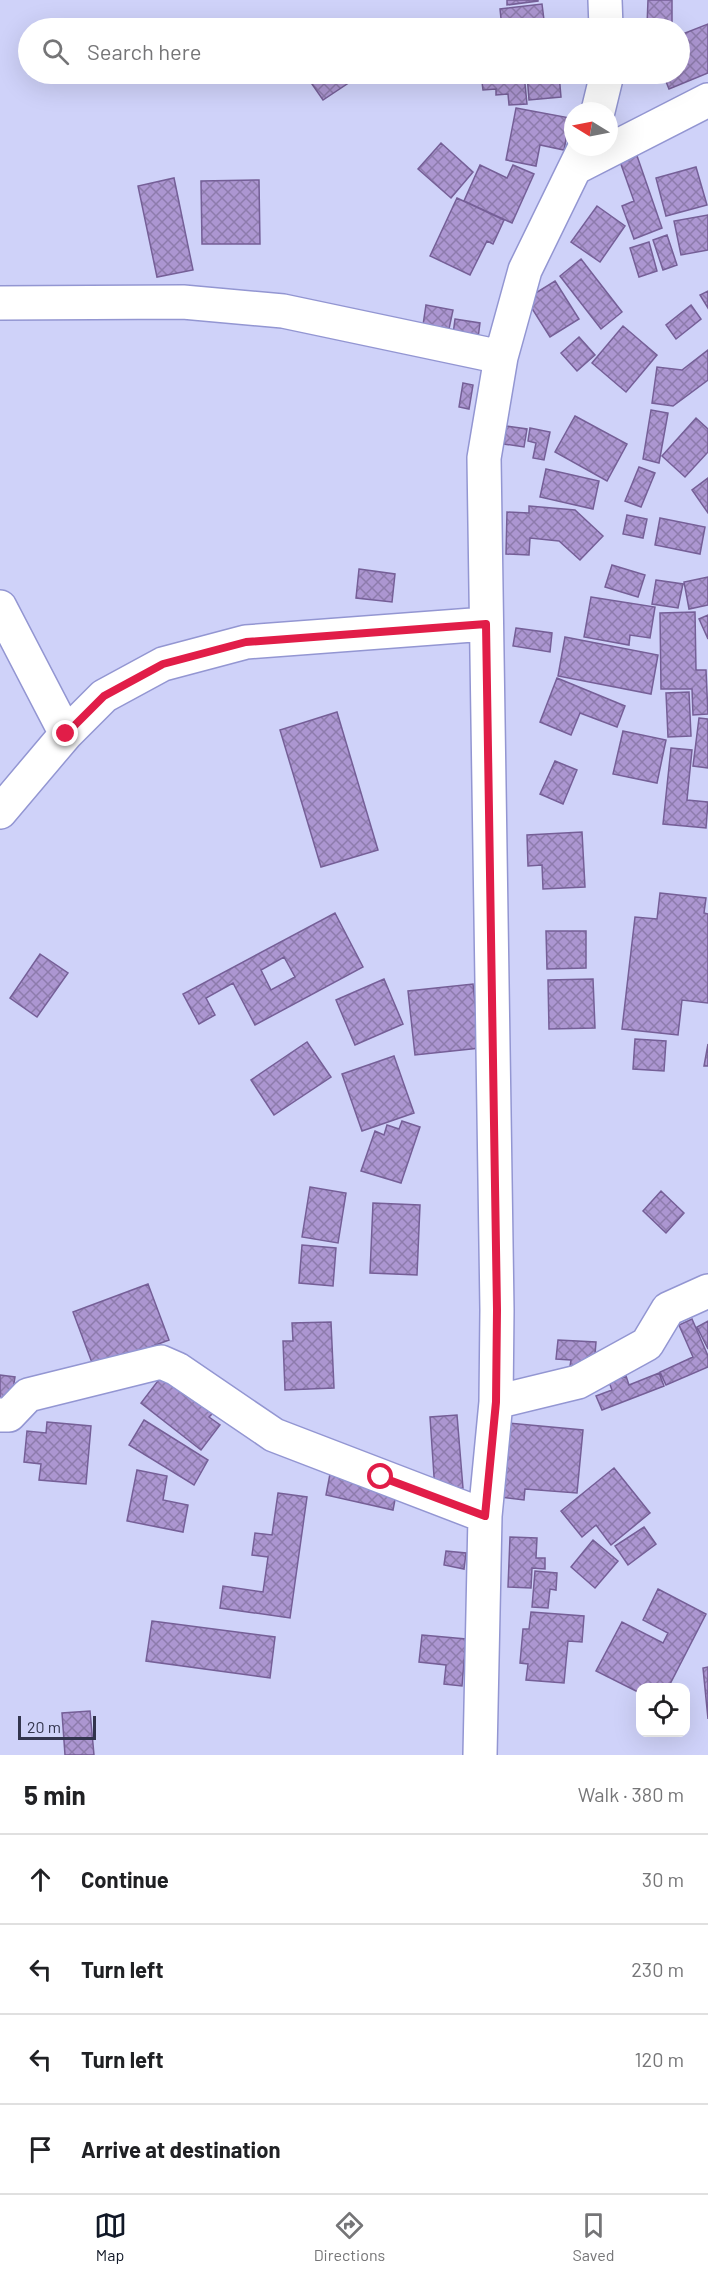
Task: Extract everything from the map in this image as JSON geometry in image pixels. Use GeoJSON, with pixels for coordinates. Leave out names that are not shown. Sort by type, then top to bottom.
{"type":"FeatureCollection","features":[{"type":"Feature","properties":{"kind":"street"},"geometry":{"type":"LineString","coordinates":[[605,0],[606,18]]}},
{"type":"Feature","properties":{"kind":"street"},"geometry":{"type":"LineString","coordinates":[[600,102],[605,84]]}},
{"type":"Feature","properties":{"kind":"street"},"geometry":{"type":"LineString","coordinates":[[480,1755],[485,1516],[496,1402],[484,458],[501,357],[525,270],[580,157],[708,100]]}},
{"type":"Feature","properties":{"kind":"street"},"geometry":{"type":"LineString","coordinates":[[0,303],[183,302],[283,311],[501,357]]}},
{"type":"Feature","properties":{"kind":"street"},"geometry":{"type":"LineString","coordinates":[[0,607],[66,734]]}},
{"type":"Feature","properties":{"kind":"street"},"geometry":{"type":"LineString","coordinates":[[0,812],[66,734],[104,696],[163,664],[246,642],[486,624]]}},
{"type":"Feature","properties":{"kind":"street"},"geometry":{"type":"LineString","coordinates":[[496,1402],[578,1382],[647,1344],[668,1309],[708,1292]]}},
{"type":"Feature","properties":{"kind":"street"},"geometry":{"type":"LineString","coordinates":[[0,1415],[9,1415],[28,1395],[161,1362],[177,1369],[274,1435],[485,1516]]}},
{"type":"Feature","properties":{"kind":"building"},"geometry":{"type":"Polygon","coordinates":[[[507,0],[538,0],[538,1],[507,5],[507,0]]]}},
{"type":"Feature","properties":{"kind":"building"},"geometry":{"type":"Polygon","coordinates":[[[648,0],[672,0],[672,18],[647,18],[648,0]]]}},
{"type":"Feature","properties":{"kind":"building"},"geometry":{"type":"Polygon","coordinates":[[[542,4],[544,18],[501,18],[500,9],[542,4]]]}},
{"type":"Feature","properties":{"kind":"building"},"geometry":{"type":"Polygon","coordinates":[[[708,24],[708,73],[690,80],[690,31],[708,24]]]}},
{"type":"Feature","properties":{"kind":"building"},"geometry":{"type":"Polygon","coordinates":[[[312,84],[347,84],[323,100],[312,84]]]}},
{"type":"Feature","properties":{"kind":"building"},"geometry":{"type":"Polygon","coordinates":[[[482,84],[525,84],[527,104],[509,105],[508,94],[496,95],[496,89],[483,90],[482,84]]]}},
{"type":"Feature","properties":{"kind":"building"},"geometry":{"type":"Polygon","coordinates":[[[528,84],[560,84],[561,97],[529,100],[528,84]]]}},
{"type":"Feature","properties":{"kind":"building"},"geometry":{"type":"Polygon","coordinates":[[[667,84],[681,84],[669,89],[667,84]]]}},
{"type":"Feature","properties":{"kind":"building"},"geometry":{"type":"Polygon","coordinates":[[[516,108],[564,117],[564,150],[540,145],[536,166],[506,160],[516,108]]]}},
{"type":"Feature","properties":{"kind":"building"},"geometry":{"type":"Polygon","coordinates":[[[441,143],[473,172],[451,198],[418,169],[441,143]]]}},
{"type":"Feature","properties":{"kind":"building"},"geometry":{"type":"Polygon","coordinates":[[[635,150],[662,228],[634,239],[622,206],[634,201],[618,156],[635,150]]]}},
{"type":"Feature","properties":{"kind":"building"},"geometry":{"type":"Polygon","coordinates":[[[480,165],[507,178],[513,165],[534,174],[512,223],[464,201],[480,165]]]}},
{"type":"Feature","properties":{"kind":"building"},"geometry":{"type":"Polygon","coordinates":[[[696,167],[707,205],[666,216],[656,178],[696,167]]]}},
{"type":"Feature","properties":{"kind":"building"},"geometry":{"type":"Polygon","coordinates":[[[174,178],[193,270],[157,277],[138,186],[174,178]]]}},
{"type":"Feature","properties":{"kind":"building"},"geometry":{"type":"Polygon","coordinates":[[[259,180],[260,244],[202,244],[201,181],[259,180]]]}},
{"type":"Feature","properties":{"kind":"building"},"geometry":{"type":"Polygon","coordinates":[[[457,198],[504,220],[493,244],[487,241],[470,275],[430,256],[457,198]]]}},
{"type":"Feature","properties":{"kind":"building"},"geometry":{"type":"Polygon","coordinates":[[[597,206],[625,226],[600,262],[571,242],[597,206]]]}},
{"type":"Feature","properties":{"kind":"building"},"geometry":{"type":"Polygon","coordinates":[[[708,215],[708,250],[681,255],[674,221],[708,215]]]}},
{"type":"Feature","properties":{"kind":"building"},"geometry":{"type":"Polygon","coordinates":[[[667,235],[677,265],[663,270],[653,240],[667,235]]]}},
{"type":"Feature","properties":{"kind":"building"},"geometry":{"type":"Polygon","coordinates":[[[649,242],[657,271],[639,277],[630,248],[649,242]]]}},
{"type":"Feature","properties":{"kind":"building"},"geometry":{"type":"Polygon","coordinates":[[[581,259],[622,312],[601,329],[560,276],[581,259]]]}},
{"type":"Feature","properties":{"kind":"building"},"geometry":{"type":"Polygon","coordinates":[[[555,281],[579,319],[550,337],[526,299],[555,281]]]}},
{"type":"Feature","properties":{"kind":"building"},"geometry":{"type":"Polygon","coordinates":[[[708,291],[708,308],[700,295],[708,291]]]}},
{"type":"Feature","properties":{"kind":"building"},"geometry":{"type":"Polygon","coordinates":[[[426,305],[453,310],[449,329],[423,325],[426,305]]]}},
{"type":"Feature","properties":{"kind":"building"},"geometry":{"type":"Polygon","coordinates":[[[691,305],[701,319],[676,339],[666,325],[691,305]]]}},
{"type":"Feature","properties":{"kind":"building"},"geometry":{"type":"Polygon","coordinates":[[[455,319],[480,323],[478,338],[453,334],[455,319]]]}},
{"type":"Feature","properties":{"kind":"building"},"geometry":{"type":"Polygon","coordinates":[[[623,326],[657,355],[626,392],[592,363],[623,326]]]}},
{"type":"Feature","properties":{"kind":"building"},"geometry":{"type":"Polygon","coordinates":[[[579,337],[595,355],[577,371],[561,353],[579,337]]]}},
{"type":"Feature","properties":{"kind":"building"},"geometry":{"type":"Polygon","coordinates":[[[708,350],[708,380],[673,406],[652,403],[657,367],[682,370],[708,350]]]}},
{"type":"Feature","properties":{"kind":"building"},"geometry":{"type":"Polygon","coordinates":[[[463,383],[473,385],[469,409],[459,407],[463,383]]]}},
{"type":"Feature","properties":{"kind":"building"},"geometry":{"type":"Polygon","coordinates":[[[651,410],[668,413],[659,463],[643,459],[651,410]]]}},
{"type":"Feature","properties":{"kind":"building"},"geometry":{"type":"Polygon","coordinates":[[[575,416],[627,444],[607,481],[555,452],[575,416]]]}},
{"type":"Feature","properties":{"kind":"building"},"geometry":{"type":"Polygon","coordinates":[[[696,418],[708,429],[708,452],[685,477],[662,456],[696,418]]]}},
{"type":"Feature","properties":{"kind":"building"},"geometry":{"type":"Polygon","coordinates":[[[506,426],[527,429],[524,447],[504,444],[506,426]]]}},
{"type":"Feature","properties":{"kind":"building"},"geometry":{"type":"Polygon","coordinates":[[[530,428],[550,432],[544,460],[533,458],[536,443],[528,441],[530,428]]]}},
{"type":"Feature","properties":{"kind":"building"},"geometry":{"type":"Polygon","coordinates":[[[639,467],[655,473],[641,507],[625,501],[639,467]]]}},
{"type":"Feature","properties":{"kind":"building"},"geometry":{"type":"Polygon","coordinates":[[[546,469],[599,481],[593,509],[540,497],[546,469]]]}},
{"type":"Feature","properties":{"kind":"building"},"geometry":{"type":"Polygon","coordinates":[[[708,478],[708,513],[692,490],[708,478]]]}},
{"type":"Feature","properties":{"kind":"building"},"geometry":{"type":"Polygon","coordinates":[[[529,506],[575,510],[603,536],[580,560],[559,541],[530,538],[529,555],[506,554],[507,512],[529,513],[529,506]]]}},
{"type":"Feature","properties":{"kind":"building"},"geometry":{"type":"Polygon","coordinates":[[[627,515],[647,519],[643,538],[623,534],[627,515]]]}},
{"type":"Feature","properties":{"kind":"building"},"geometry":{"type":"Polygon","coordinates":[[[660,518],[705,527],[700,554],[655,545],[660,518]]]}},
{"type":"Feature","properties":{"kind":"building"},"geometry":{"type":"Polygon","coordinates":[[[612,565],[645,575],[638,597],[605,587],[612,565]]]}},
{"type":"Feature","properties":{"kind":"building"},"geometry":{"type":"Polygon","coordinates":[[[359,569],[395,574],[392,602],[356,598],[359,569]]]}},
{"type":"Feature","properties":{"kind":"building"},"geometry":{"type":"Polygon","coordinates":[[[708,577],[708,605],[689,609],[684,582],[708,577]]]}},
{"type":"Feature","properties":{"kind":"building"},"geometry":{"type":"Polygon","coordinates":[[[656,580],[683,584],[678,608],[652,604],[656,580]]]}},
{"type":"Feature","properties":{"kind":"building"},"geometry":{"type":"Polygon","coordinates":[[[591,597],[655,607],[650,638],[630,635],[629,645],[584,637],[591,597]]]}},
{"type":"Feature","properties":{"kind":"building"},"geometry":{"type":"Polygon","coordinates":[[[695,612],[696,670],[706,670],[708,714],[693,715],[692,689],[661,689],[660,613],[695,612]]]}},
{"type":"Feature","properties":{"kind":"building"},"geometry":{"type":"Polygon","coordinates":[[[708,615],[708,639],[699,619],[708,615]]]}},
{"type":"Feature","properties":{"kind":"building"},"geometry":{"type":"Polygon","coordinates":[[[516,628],[552,633],[550,652],[513,646],[516,628]]]}},
{"type":"Feature","properties":{"kind":"building"},"geometry":{"type":"Polygon","coordinates":[[[565,637],[658,655],[651,694],[558,676],[565,637]]]}},
{"type":"Feature","properties":{"kind":"building"},"geometry":{"type":"Polygon","coordinates":[[[557,678],[625,706],[617,727],[580,713],[571,735],[540,722],[557,678]]]}},
{"type":"Feature","properties":{"kind":"building"},"geometry":{"type":"Polygon","coordinates":[[[689,692],[691,736],[668,737],[666,693],[689,692]]]}},
{"type":"Feature","properties":{"kind":"building"},"geometry":{"type":"Polygon","coordinates":[[[337,712],[378,850],[321,867],[280,730],[337,712]]]}},
{"type":"Feature","properties":{"kind":"building"},"geometry":{"type":"Polygon","coordinates":[[[699,718],[708,719],[708,768],[693,766],[699,718]]]}},
{"type":"Feature","properties":{"kind":"building"},"geometry":{"type":"Polygon","coordinates":[[[623,731],[666,740],[657,783],[613,774],[623,731]]]}},
{"type":"Feature","properties":{"kind":"building"},"geometry":{"type":"Polygon","coordinates":[[[671,748],[692,750],[687,800],[708,802],[706,828],[663,824],[671,748]]]}},
{"type":"Feature","properties":{"kind":"building"},"geometry":{"type":"Polygon","coordinates":[[[555,761],[577,770],[563,804],[540,794],[555,761]]]}},
{"type":"Feature","properties":{"kind":"building"},"geometry":{"type":"Polygon","coordinates":[[[582,832],[585,887],[543,889],[542,865],[528,866],[527,835],[582,832]]]}},
{"type":"Feature","properties":{"kind":"building"},"geometry":{"type":"Polygon","coordinates":[[[660,893],[706,898],[704,913],[708,914],[708,1003],[682,1000],[678,1035],[622,1029],[635,917],[657,919],[660,893]]]}},
{"type":"Feature","properties":{"kind":"building"},"geometry":{"type":"Polygon","coordinates":[[[335,913],[363,967],[255,1025],[233,983],[206,998],[215,1015],[199,1024],[183,994],[335,913]],[[284,957],[261,970],[271,990],[295,977],[284,957]]]}},
{"type":"Feature","properties":{"kind":"building"},"geometry":{"type":"Polygon","coordinates":[[[546,931],[586,931],[586,968],[547,969],[546,931]]]}},
{"type":"Feature","properties":{"kind":"building"},"geometry":{"type":"Polygon","coordinates":[[[40,954],[68,973],[37,1017],[10,998],[40,954]]]}},
{"type":"Feature","properties":{"kind":"building"},"geometry":{"type":"Polygon","coordinates":[[[384,979],[403,1024],[355,1045],[336,1000],[384,979]]]}},
{"type":"Feature","properties":{"kind":"building"},"geometry":{"type":"Polygon","coordinates":[[[593,979],[595,1028],[549,1029],[548,980],[593,979]]]}},
{"type":"Feature","properties":{"kind":"building"},"geometry":{"type":"Polygon","coordinates":[[[473,984],[480,1048],[415,1055],[408,991],[473,984]]]}},
{"type":"Feature","properties":{"kind":"building"},"geometry":{"type":"Polygon","coordinates":[[[635,1039],[666,1041],[664,1071],[633,1069],[635,1039]]]}},
{"type":"Feature","properties":{"kind":"building"},"geometry":{"type":"Polygon","coordinates":[[[307,1042],[331,1077],[274,1115],[251,1080],[307,1042]]]}},
{"type":"Feature","properties":{"kind":"building"},"geometry":{"type":"Polygon","coordinates":[[[708,1044],[708,1066],[704,1066],[708,1044]]]}},
{"type":"Feature","properties":{"kind":"building"},"geometry":{"type":"Polygon","coordinates":[[[394,1056],[414,1113],[362,1131],[342,1074],[394,1056]]]}},
{"type":"Feature","properties":{"kind":"building"},"geometry":{"type":"Polygon","coordinates":[[[402,1121],[420,1127],[401,1183],[361,1171],[375,1131],[384,1135],[387,1125],[399,1129],[402,1121]]]}},
{"type":"Feature","properties":{"kind":"building"},"geometry":{"type":"Polygon","coordinates":[[[310,1187],[346,1193],[338,1243],[302,1237],[310,1187]]]}},
{"type":"Feature","properties":{"kind":"building"},"geometry":{"type":"Polygon","coordinates":[[[661,1191],[684,1213],[666,1233],[643,1211],[661,1191]]]}},
{"type":"Feature","properties":{"kind":"building"},"geometry":{"type":"Polygon","coordinates":[[[373,1203],[420,1205],[417,1275],[370,1273],[373,1203]]]}},
{"type":"Feature","properties":{"kind":"building"},"geometry":{"type":"Polygon","coordinates":[[[302,1245],[336,1248],[333,1286],[299,1283],[302,1245]]]}},
{"type":"Feature","properties":{"kind":"building"},"geometry":{"type":"Polygon","coordinates":[[[148,1284],[169,1340],[94,1368],[73,1312],[148,1284]]]}},
{"type":"Feature","properties":{"kind":"building"},"geometry":{"type":"Polygon","coordinates":[[[692,1319],[708,1356],[708,1367],[666,1385],[660,1372],[693,1357],[679,1325],[692,1319]]]}},
{"type":"Feature","properties":{"kind":"building"},"geometry":{"type":"Polygon","coordinates":[[[708,1321],[708,1349],[697,1327],[708,1321]]]}},
{"type":"Feature","properties":{"kind":"building"},"geometry":{"type":"Polygon","coordinates":[[[331,1322],[334,1388],[285,1390],[283,1341],[293,1341],[292,1323],[331,1322]]]}},
{"type":"Feature","properties":{"kind":"building"},"geometry":{"type":"Polygon","coordinates":[[[558,1340],[596,1342],[594,1367],[570,1366],[571,1360],[556,1359],[558,1340]]]}},
{"type":"Feature","properties":{"kind":"building"},"geometry":{"type":"Polygon","coordinates":[[[164,1373],[214,1412],[209,1417],[220,1425],[201,1450],[141,1403],[164,1373]]]}},
{"type":"Feature","properties":{"kind":"building"},"geometry":{"type":"Polygon","coordinates":[[[659,1373],[664,1386],[602,1410],[596,1396],[612,1390],[609,1382],[626,1376],[629,1385],[659,1373]]]}},
{"type":"Feature","properties":{"kind":"building"},"geometry":{"type":"Polygon","coordinates":[[[0,1375],[15,1377],[10,1408],[0,1406],[0,1375]]]}},
{"type":"Feature","properties":{"kind":"building"},"geometry":{"type":"Polygon","coordinates":[[[457,1415],[463,1488],[435,1491],[430,1417],[457,1415]]]}},
{"type":"Feature","properties":{"kind":"building"},"geometry":{"type":"Polygon","coordinates":[[[144,1420],[208,1460],[194,1485],[129,1445],[144,1420]]]}},
{"type":"Feature","properties":{"kind":"building"},"geometry":{"type":"Polygon","coordinates":[[[47,1422],[91,1426],[86,1484],[39,1480],[41,1464],[24,1462],[27,1431],[46,1433],[47,1422]]]}},
{"type":"Feature","properties":{"kind":"building"},"geometry":{"type":"Polygon","coordinates":[[[508,1423],[583,1430],[577,1493],[525,1489],[524,1500],[501,1497],[508,1423]]]}},
{"type":"Feature","properties":{"kind":"building"},"geometry":{"type":"Polygon","coordinates":[[[614,1468],[650,1513],[611,1545],[596,1525],[582,1537],[561,1511],[614,1468]]]}},
{"type":"Feature","properties":{"kind":"building"},"geometry":{"type":"Polygon","coordinates":[[[137,1470],[167,1476],[163,1500],[188,1505],[183,1532],[127,1521],[137,1470]]]}},
{"type":"Feature","properties":{"kind":"building"},"geometry":{"type":"Polygon","coordinates":[[[330,1474],[397,1489],[393,1510],[326,1495],[330,1474]]]}},
{"type":"Feature","properties":{"kind":"building"},"geometry":{"type":"Polygon","coordinates":[[[278,1493],[307,1497],[290,1618],[220,1608],[223,1586],[263,1592],[268,1557],[252,1555],[255,1533],[272,1535],[278,1493]]]}},
{"type":"Feature","properties":{"kind":"building"},"geometry":{"type":"Polygon","coordinates":[[[644,1527],[656,1544],[628,1565],[615,1546],[644,1527]]]}},
{"type":"Feature","properties":{"kind":"building"},"geometry":{"type":"Polygon","coordinates":[[[510,1537],[537,1538],[536,1558],[545,1558],[545,1569],[532,1568],[531,1588],[508,1587],[510,1537]]]}},
{"type":"Feature","properties":{"kind":"building"},"geometry":{"type":"Polygon","coordinates":[[[593,1540],[618,1561],[595,1588],[571,1567],[593,1540]]]}},
{"type":"Feature","properties":{"kind":"building"},"geometry":{"type":"Polygon","coordinates":[[[446,1551],[466,1553],[464,1569],[444,1565],[446,1551]]]}},
{"type":"Feature","properties":{"kind":"building"},"geometry":{"type":"Polygon","coordinates":[[[535,1571],[557,1573],[556,1590],[550,1589],[548,1608],[532,1607],[535,1571]]]}},
{"type":"Feature","properties":{"kind":"building"},"geometry":{"type":"Polygon","coordinates":[[[658,1589],[706,1614],[671,1683],[636,1683],[636,1691],[596,1671],[622,1622],[663,1643],[668,1633],[643,1620],[658,1589]]]}},
{"type":"Feature","properties":{"kind":"building"},"geometry":{"type":"Polygon","coordinates":[[[531,1612],[584,1616],[582,1642],[568,1641],[564,1683],[526,1680],[528,1664],[520,1663],[523,1629],[529,1629],[531,1612]]]}},
{"type":"Feature","properties":{"kind":"building"},"geometry":{"type":"Polygon","coordinates":[[[152,1621],[275,1637],[270,1678],[146,1661],[152,1621]]]}},
{"type":"Feature","properties":{"kind":"building"},"geometry":{"type":"Polygon","coordinates":[[[422,1635],[466,1639],[462,1686],[444,1684],[446,1665],[419,1662],[422,1635]]]}},
{"type":"Feature","properties":{"kind":"building"},"geometry":{"type":"Polygon","coordinates":[[[708,1667],[708,1719],[703,1668],[708,1667]]]}},
{"type":"Feature","properties":{"kind":"building"},"geometry":{"type":"Polygon","coordinates":[[[90,1711],[94,1755],[65,1755],[62,1713],[90,1711]]]}},
{"type":"Feature","properties":{"kind":"route"},"geometry":{"type":"LineString","coordinates":[[66,734],[104,696],[163,664],[246,642],[486,624],[497,1310],[496,1402],[485,1516],[381,1477]]}}]}
